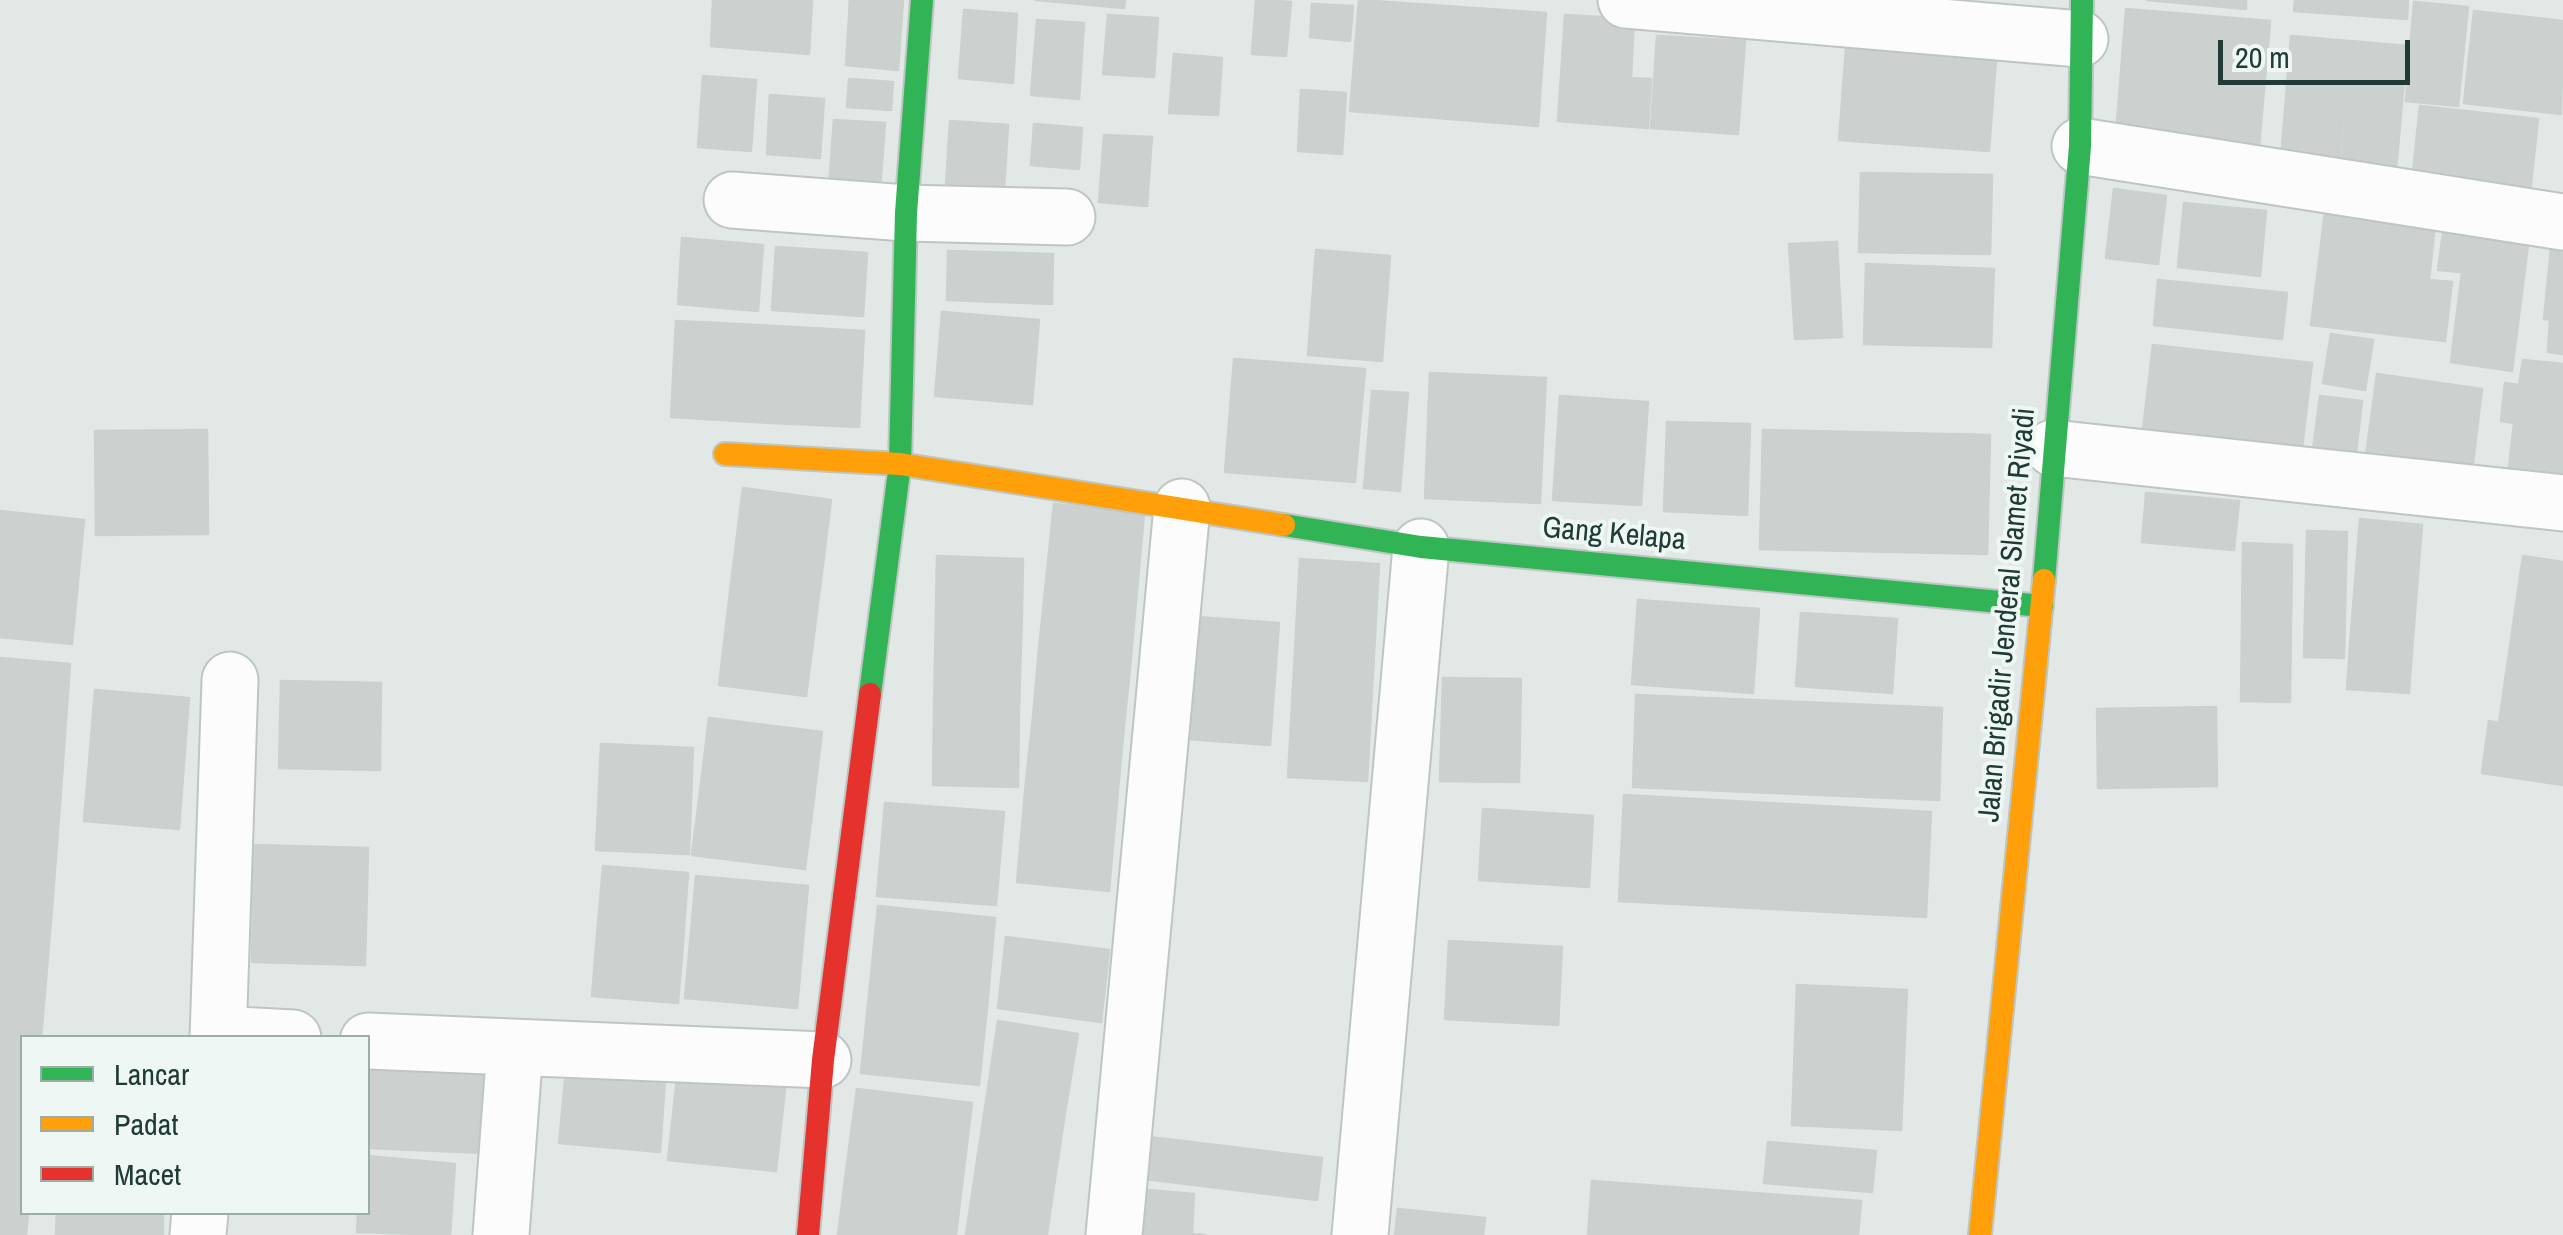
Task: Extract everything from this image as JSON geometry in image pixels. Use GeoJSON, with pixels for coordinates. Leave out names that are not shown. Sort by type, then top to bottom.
{"type":"FeatureCollection","features":[{"type":"Feature","properties":{"kind":"street"},"geometry":{"type":"LineString","coordinates":[[808,1235],[823,1060],[900,464],[906,213],[922,0]]}},
{"type":"Feature","properties":{"kind":"street"},"geometry":{"type":"LineString","coordinates":[[1626,0],[2081,19]]}},
{"type":"Feature","properties":{"kind":"street","name":"Jalan Brigadir Jenderal Slamet Riyadi"},"geometry":{"type":"LineString","coordinates":[[1980,1235],[2042,606],[2080,146],[2081,19]]}},
{"type":"Feature","properties":{"kind":"street"},"geometry":{"type":"LineString","coordinates":[[2080,146],[2563,222]]}},
{"type":"Feature","properties":{"kind":"street"},"geometry":{"type":"LineString","coordinates":[[732,200],[906,213],[1067,217]]}},
{"type":"Feature","properties":{"kind":"street"},"geometry":{"type":"LineString","coordinates":[[2053,448],[2563,502]]}},
{"type":"Feature","properties":{"kind":"street","name":"Gang Kelapa"},"geometry":{"type":"LineString","coordinates":[[725,454],[900,464],[1421,548],[2042,606]]}},
{"type":"Feature","properties":{"kind":"street"},"geometry":{"type":"LineString","coordinates":[[1114,1235],[1182,507]]}},
{"type":"Feature","properties":{"kind":"street"},"geometry":{"type":"LineString","coordinates":[[1360,1235],[1421,548]]}},
{"type":"Feature","properties":{"kind":"street"},"geometry":{"type":"LineString","coordinates":[[218,1035],[230,680]]}},
{"type":"Feature","properties":{"kind":"street"},"geometry":{"type":"LineString","coordinates":[[370,1041],[823,1060]]}},
{"type":"Feature","properties":{"kind":"street"},"geometry":{"type":"LineString","coordinates":[[501,1235],[516,1048]]}},
{"type":"Feature","properties":{"kind":"building"},"geometry":{"type":"Polygon","coordinates":[[[713,0],[812,0],[809,54],[711,46],[713,0]]]}},
{"type":"Feature","properties":{"kind":"building"},"geometry":{"type":"Polygon","coordinates":[[[850,0],[903,0],[898,70],[846,65],[850,0]]]}},
{"type":"Feature","properties":{"kind":"building"},"geometry":{"type":"Polygon","coordinates":[[[1036,0],[1125,0],[1124,8],[1036,0]]]}},
{"type":"Feature","properties":{"kind":"building"},"geometry":{"type":"Polygon","coordinates":[[[1256,0],[1291,2],[1286,56],[1252,54],[1256,0]]]}},
{"type":"Feature","properties":{"kind":"building"},"geometry":{"type":"Polygon","coordinates":[[[1359,0],[1546,13],[1538,126],[1350,111],[1359,0]]]}},
{"type":"Feature","properties":{"kind":"building"},"geometry":{"type":"Polygon","coordinates":[[[2147,0],[2246,0],[2246,9],[2147,0]]]}},
{"type":"Feature","properties":{"kind":"building"},"geometry":{"type":"Polygon","coordinates":[[[2295,0],[2408,0],[2407,19],[2294,11],[2295,0]]]}},
{"type":"Feature","properties":{"kind":"building"},"geometry":{"type":"Polygon","coordinates":[[[2414,2],[2468,7],[2458,106],[2406,101],[2414,2]]]}},
{"type":"Feature","properties":{"kind":"building"},"geometry":{"type":"Polygon","coordinates":[[[1312,4],[1353,6],[1350,41],[1310,37],[1312,4]]]}},
{"type":"Feature","properties":{"kind":"building"},"geometry":{"type":"Polygon","coordinates":[[[2126,9],[2270,21],[2259,147],[2116,135],[2126,9]]]}},
{"type":"Feature","properties":{"kind":"building"},"geometry":{"type":"Polygon","coordinates":[[[964,10],[1017,14],[1013,83],[959,78],[964,10]]]}},
{"type":"Feature","properties":{"kind":"building"},"geometry":{"type":"Polygon","coordinates":[[[2474,11],[2563,21],[2561,114],[2464,103],[2474,11]]]}},
{"type":"Feature","properties":{"kind":"building"},"geometry":{"type":"Polygon","coordinates":[[[1108,15],[1158,18],[1154,77],[1103,74],[1108,15]]]}},
{"type":"Feature","properties":{"kind":"building"},"geometry":{"type":"Polygon","coordinates":[[[1565,15],[1634,19],[1631,78],[1651,79],[1648,128],[1558,121],[1565,15]]]}},
{"type":"Feature","properties":{"kind":"building"},"geometry":{"type":"Polygon","coordinates":[[[1037,20],[1084,23],[1079,99],[1031,95],[1037,20]]]}},
{"type":"Feature","properties":{"kind":"building"},"geometry":{"type":"Polygon","coordinates":[[[1657,36],[1745,41],[1738,134],[1651,128],[1657,36]]]}},
{"type":"Feature","properties":{"kind":"building"},"geometry":{"type":"Polygon","coordinates":[[[2291,36],[2349,41],[2339,164],[2281,159],[2291,36]]]}},
{"type":"Feature","properties":{"kind":"building"},"geometry":{"type":"Polygon","coordinates":[[[2351,41],[2407,46],[2395,182],[2341,176],[2351,41]]]}},
{"type":"Feature","properties":{"kind":"building"},"geometry":{"type":"Polygon","coordinates":[[[1846,48],[1996,59],[1989,151],[1839,140],[1846,48]]]}},
{"type":"Feature","properties":{"kind":"building"},"geometry":{"type":"Polygon","coordinates":[[[1174,54],[1222,58],[1218,115],[1169,113],[1174,54]]]}},
{"type":"Feature","properties":{"kind":"building"},"geometry":{"type":"Polygon","coordinates":[[[703,76],[756,80],[751,151],[698,147],[703,76]]]}},
{"type":"Feature","properties":{"kind":"building"},"geometry":{"type":"Polygon","coordinates":[[[849,79],[893,82],[891,110],[847,107],[849,79]]]}},
{"type":"Feature","properties":{"kind":"building"},"geometry":{"type":"Polygon","coordinates":[[[1301,90],[1346,93],[1342,154],[1298,151],[1301,90]]]}},
{"type":"Feature","properties":{"kind":"building"},"geometry":{"type":"Polygon","coordinates":[[[770,95],[824,99],[820,158],[767,154],[770,95]]]}},
{"type":"Feature","properties":{"kind":"building"},"geometry":{"type":"Polygon","coordinates":[[[2420,106],[2538,119],[2530,193],[2412,181],[2420,106]]]}},
{"type":"Feature","properties":{"kind":"building"},"geometry":{"type":"Polygon","coordinates":[[[834,120],[885,123],[880,189],[829,186],[834,120]]]}},
{"type":"Feature","properties":{"kind":"building"},"geometry":{"type":"Polygon","coordinates":[[[950,121],[1008,125],[1003,205],[945,202],[950,121]]]}},
{"type":"Feature","properties":{"kind":"building"},"geometry":{"type":"Polygon","coordinates":[[[1034,124],[1082,128],[1079,169],[1031,165],[1034,124]]]}},
{"type":"Feature","properties":{"kind":"building"},"geometry":{"type":"Polygon","coordinates":[[[1104,135],[1152,137],[1147,206],[1099,202],[1104,135]]]}},
{"type":"Feature","properties":{"kind":"building"},"geometry":{"type":"Polygon","coordinates":[[[1861,173],[1992,175],[1990,254],[1859,252],[1861,173]]]}},
{"type":"Feature","properties":{"kind":"building"},"geometry":{"type":"Polygon","coordinates":[[[2114,189],[2166,196],[2158,264],[2106,258],[2114,189]]]}},
{"type":"Feature","properties":{"kind":"building"},"geometry":{"type":"Polygon","coordinates":[[[2184,203],[2266,211],[2260,276],[2178,267],[2184,203]]]}},
{"type":"Feature","properties":{"kind":"building"},"geometry":{"type":"Polygon","coordinates":[[[2325,212],[2435,224],[2429,280],[2452,282],[2445,341],[2311,325],[2325,212]]]}},
{"type":"Feature","properties":{"kind":"building"},"geometry":{"type":"Polygon","coordinates":[[[2444,226],[2529,237],[2512,371],[2451,362],[2462,272],[2438,270],[2444,226]]]}},
{"type":"Feature","properties":{"kind":"building"},"geometry":{"type":"Polygon","coordinates":[[[2552,237],[2563,238],[2563,321],[2544,319],[2552,237]]]}},
{"type":"Feature","properties":{"kind":"building"},"geometry":{"type":"Polygon","coordinates":[[[682,238],[763,245],[758,311],[678,304],[682,238]]]}},
{"type":"Feature","properties":{"kind":"building"},"geometry":{"type":"Polygon","coordinates":[[[1837,242],[1842,337],[1795,339],[1789,244],[1837,242]]]}},
{"type":"Feature","properties":{"kind":"building"},"geometry":{"type":"Polygon","coordinates":[[[776,247],[867,253],[863,316],[772,310],[776,247]]]}},
{"type":"Feature","properties":{"kind":"building"},"geometry":{"type":"Polygon","coordinates":[[[1316,250],[1390,256],[1382,361],[1308,355],[1316,250]]]}},
{"type":"Feature","properties":{"kind":"building"},"geometry":{"type":"Polygon","coordinates":[[[948,251],[1053,254],[1052,304],[947,300],[948,251]]]}},
{"type":"Feature","properties":{"kind":"building"},"geometry":{"type":"Polygon","coordinates":[[[1866,264],[1994,269],[1991,347],[1864,344],[1866,264]]]}},
{"type":"Feature","properties":{"kind":"building"},"geometry":{"type":"Polygon","coordinates":[[[2158,280],[2287,293],[2282,339],[2154,325],[2158,280]]]}},
{"type":"Feature","properties":{"kind":"building"},"geometry":{"type":"Polygon","coordinates":[[[942,312],[1039,320],[1032,404],[935,396],[942,312]]]}},
{"type":"Feature","properties":{"kind":"building"},"geometry":{"type":"Polygon","coordinates":[[[2550,320],[2563,321],[2563,354],[2548,352],[2550,320]]]}},
{"type":"Feature","properties":{"kind":"building"},"geometry":{"type":"Polygon","coordinates":[[[676,321],[776,326],[772,423],[671,417],[676,321]]]}},
{"type":"Feature","properties":{"kind":"building"},"geometry":{"type":"Polygon","coordinates":[[[776,326],[864,331],[859,427],[772,423],[776,326]]]}},
{"type":"Feature","properties":{"kind":"building"},"geometry":{"type":"Polygon","coordinates":[[[2331,334],[2373,340],[2365,390],[2323,383],[2331,334]]]}},
{"type":"Feature","properties":{"kind":"building"},"geometry":{"type":"Polygon","coordinates":[[[2153,345],[2312,363],[2302,448],[2143,430],[2153,345]]]}},
{"type":"Feature","properties":{"kind":"building"},"geometry":{"type":"Polygon","coordinates":[[[1234,359],[1365,369],[1355,482],[1225,472],[1234,359]]]}},
{"type":"Feature","properties":{"kind":"building"},"geometry":{"type":"Polygon","coordinates":[[[2523,360],[2563,364],[2563,492],[2507,486],[2514,423],[2501,421],[2505,383],[2519,385],[2523,360]]]}},
{"type":"Feature","properties":{"kind":"building"},"geometry":{"type":"Polygon","coordinates":[[[1430,373],[1546,378],[1540,503],[1425,498],[1430,373]]]}},
{"type":"Feature","properties":{"kind":"building"},"geometry":{"type":"Polygon","coordinates":[[[2377,374],[2482,389],[2472,471],[2366,456],[2377,374]]]}},
{"type":"Feature","properties":{"kind":"building"},"geometry":{"type":"Polygon","coordinates":[[[1372,391],[1408,393],[1400,491],[1364,488],[1372,391]]]}},
{"type":"Feature","properties":{"kind":"building"},"geometry":{"type":"Polygon","coordinates":[[[1560,396],[1648,402],[1641,505],[1553,500],[1560,396]]]}},
{"type":"Feature","properties":{"kind":"building"},"geometry":{"type":"Polygon","coordinates":[[[2320,396],[2362,401],[2354,470],[2311,465],[2320,396]]]}},
{"type":"Feature","properties":{"kind":"building"},"geometry":{"type":"Polygon","coordinates":[[[1667,422],[1750,424],[1747,515],[1664,511],[1667,422]]]}},
{"type":"Feature","properties":{"kind":"building"},"geometry":{"type":"Polygon","coordinates":[[[207,430],[208,534],[96,535],[95,431],[207,430]]]}},
{"type":"Feature","properties":{"kind":"building"},"geometry":{"type":"Polygon","coordinates":[[[1763,430],[1990,435],[1987,554],[1760,549],[1763,430]]]}},
{"type":"Feature","properties":{"kind":"building"},"geometry":{"type":"Polygon","coordinates":[[[743,488],[831,500],[819,596],[731,584],[743,488]]]}},
{"type":"Feature","properties":{"kind":"building"},"geometry":{"type":"Polygon","coordinates":[[[2146,493],[2239,501],[2234,550],[2142,542],[2146,493]]]}},
{"type":"Feature","properties":{"kind":"building"},"geometry":{"type":"Polygon","coordinates":[[[1054,504],[1144,513],[1131,658],[1039,649],[1054,504]]]}},
{"type":"Feature","properties":{"kind":"building"},"geometry":{"type":"Polygon","coordinates":[[[0,511],[84,520],[72,644],[0,637],[0,511]]]}},
{"type":"Feature","properties":{"kind":"building"},"geometry":{"type":"Polygon","coordinates":[[[2360,519],[2422,525],[2413,638],[2351,632],[2360,519]]]}},
{"type":"Feature","properties":{"kind":"building"},"geometry":{"type":"Polygon","coordinates":[[[2307,531],[2347,532],[2344,658],[2304,657],[2307,531]]]}},
{"type":"Feature","properties":{"kind":"building"},"geometry":{"type":"Polygon","coordinates":[[[2243,543],[2292,545],[2290,702],[2241,701],[2243,543]]]}},
{"type":"Feature","properties":{"kind":"building"},"geometry":{"type":"Polygon","coordinates":[[[937,556],[1023,559],[1022,613],[936,611],[937,556]]]}},
{"type":"Feature","properties":{"kind":"building"},"geometry":{"type":"Polygon","coordinates":[[[2523,556],[2563,562],[2563,785],[2482,773],[2489,721],[2499,723],[2523,556]]]}},
{"type":"Feature","properties":{"kind":"building"},"geometry":{"type":"Polygon","coordinates":[[[1300,559],[1379,564],[1367,781],[1288,777],[1300,559]]]}},
{"type":"Feature","properties":{"kind":"building"},"geometry":{"type":"Polygon","coordinates":[[[731,584],[819,596],[806,696],[719,685],[731,584]]]}},
{"type":"Feature","properties":{"kind":"building"},"geometry":{"type":"Polygon","coordinates":[[[1638,600],[1759,609],[1753,693],[1632,684],[1638,600]]]}},
{"type":"Feature","properties":{"kind":"building"},"geometry":{"type":"Polygon","coordinates":[[[936,611],[1022,613],[1019,708],[934,706],[936,611]]]}},
{"type":"Feature","properties":{"kind":"building"},"geometry":{"type":"Polygon","coordinates":[[[1801,613],[1897,619],[1892,693],[1796,686],[1801,613]]]}},
{"type":"Feature","properties":{"kind":"building"},"geometry":{"type":"Polygon","coordinates":[[[1197,617],[1279,623],[1270,745],[1187,739],[1197,617]]]}},
{"type":"Feature","properties":{"kind":"building"},"geometry":{"type":"Polygon","coordinates":[[[2351,632],[2413,638],[2409,693],[2347,689],[2351,632]]]}},
{"type":"Feature","properties":{"kind":"building"},"geometry":{"type":"Polygon","coordinates":[[[1039,649],[1131,658],[1124,726],[1033,717],[1039,649]]]}},
{"type":"Feature","properties":{"kind":"building"},"geometry":{"type":"Polygon","coordinates":[[[0,658],[70,664],[60,804],[0,799],[0,658]]]}},
{"type":"Feature","properties":{"kind":"building"},"geometry":{"type":"Polygon","coordinates":[[[1443,678],[1521,679],[1519,782],[1440,781],[1443,678]]]}},
{"type":"Feature","properties":{"kind":"building"},"geometry":{"type":"Polygon","coordinates":[[[281,681],[381,683],[380,770],[279,768],[281,681]]]}},
{"type":"Feature","properties":{"kind":"building"},"geometry":{"type":"Polygon","coordinates":[[[95,690],[189,698],[179,829],[84,821],[95,690]]]}},
{"type":"Feature","properties":{"kind":"building"},"geometry":{"type":"Polygon","coordinates":[[[1636,695],[1942,708],[1939,800],[1633,787],[1636,695]]]}},
{"type":"Feature","properties":{"kind":"building"},"geometry":{"type":"Polygon","coordinates":[[[934,706],[1019,708],[1018,787],[933,785],[934,706]]]}},
{"type":"Feature","properties":{"kind":"building"},"geometry":{"type":"Polygon","coordinates":[[[2216,707],[2217,786],[2098,788],[2097,709],[2216,707]]]}},
{"type":"Feature","properties":{"kind":"building"},"geometry":{"type":"Polygon","coordinates":[[[1033,717],[1124,726],[1118,790],[1026,781],[1033,717]]]}},
{"type":"Feature","properties":{"kind":"building"},"geometry":{"type":"Polygon","coordinates":[[[709,718],[822,732],[814,798],[701,784],[709,718]]]}},
{"type":"Feature","properties":{"kind":"building"},"geometry":{"type":"Polygon","coordinates":[[[601,744],[693,748],[689,854],[596,850],[601,744]]]}},
{"type":"Feature","properties":{"kind":"building"},"geometry":{"type":"Polygon","coordinates":[[[1026,781],[1118,790],[1109,891],[1017,882],[1026,781]]]}},
{"type":"Feature","properties":{"kind":"building"},"geometry":{"type":"Polygon","coordinates":[[[701,784],[814,798],[805,869],[692,855],[701,784]]]}},
{"type":"Feature","properties":{"kind":"building"},"geometry":{"type":"Polygon","coordinates":[[[1624,795],[1931,812],[1926,917],[1619,901],[1624,795]]]}},
{"type":"Feature","properties":{"kind":"building"},"geometry":{"type":"Polygon","coordinates":[[[0,799],[60,804],[55,871],[0,866],[0,799]]]}},
{"type":"Feature","properties":{"kind":"building"},"geometry":{"type":"Polygon","coordinates":[[[885,803],[1004,812],[996,905],[877,896],[885,803]]]}},
{"type":"Feature","properties":{"kind":"building"},"geometry":{"type":"Polygon","coordinates":[[[1483,809],[1593,816],[1589,887],[1479,880],[1483,809]]]}},
{"type":"Feature","properties":{"kind":"building"},"geometry":{"type":"Polygon","coordinates":[[[254,845],[368,848],[365,965],[252,962],[254,845]]]}},
{"type":"Feature","properties":{"kind":"building"},"geometry":{"type":"Polygon","coordinates":[[[0,866],[55,871],[49,945],[0,941],[0,866]]]}},
{"type":"Feature","properties":{"kind":"building"},"geometry":{"type":"Polygon","coordinates":[[[603,866],[688,873],[683,943],[597,935],[603,866]]]}},
{"type":"Feature","properties":{"kind":"building"},"geometry":{"type":"Polygon","coordinates":[[[696,876],[808,886],[797,1008],[685,998],[696,876]]]}},
{"type":"Feature","properties":{"kind":"building"},"geometry":{"type":"Polygon","coordinates":[[[878,906],[995,918],[987,1007],[869,995],[878,906]]]}},
{"type":"Feature","properties":{"kind":"building"},"geometry":{"type":"Polygon","coordinates":[[[597,935],[683,943],[678,1003],[592,996],[597,935]]]}},
{"type":"Feature","properties":{"kind":"building"},"geometry":{"type":"Polygon","coordinates":[[[1006,937],[1109,950],[1101,1022],[998,1008],[1006,937]]]}},
{"type":"Feature","properties":{"kind":"building"},"geometry":{"type":"Polygon","coordinates":[[[0,941],[49,945],[41,1035],[20,1035],[20,1064],[0,1063],[0,941]]]}},
{"type":"Feature","properties":{"kind":"building"},"geometry":{"type":"Polygon","coordinates":[[[1449,941],[1562,947],[1558,1025],[1445,1019],[1449,941]]]}},
{"type":"Feature","properties":{"kind":"building"},"geometry":{"type":"Polygon","coordinates":[[[1797,985],[1907,990],[1901,1130],[1792,1125],[1797,985]]]}},
{"type":"Feature","properties":{"kind":"building"},"geometry":{"type":"Polygon","coordinates":[[[869,995],[987,1007],[979,1085],[861,1073],[869,995]]]}},
{"type":"Feature","properties":{"kind":"building"},"geometry":{"type":"Polygon","coordinates":[[[998,1021],[1078,1034],[1064,1119],[985,1108],[998,1021]]]}},
{"type":"Feature","properties":{"kind":"building"},"geometry":{"type":"Polygon","coordinates":[[[371,1052],[491,1058],[486,1153],[370,1148],[371,1052]]]}},
{"type":"Feature","properties":{"kind":"building"},"geometry":{"type":"Polygon","coordinates":[[[0,1063],[20,1064],[20,1215],[28,1215],[26,1235],[0,1235],[0,1063]]]}},
{"type":"Feature","properties":{"kind":"building"},"geometry":{"type":"Polygon","coordinates":[[[678,1069],[786,1080],[776,1171],[668,1160],[678,1069]]]}},
{"type":"Feature","properties":{"kind":"building"},"geometry":{"type":"Polygon","coordinates":[[[566,1070],[665,1079],[660,1152],[559,1143],[566,1070]]]}},
{"type":"Feature","properties":{"kind":"building"},"geometry":{"type":"Polygon","coordinates":[[[857,1089],[972,1103],[961,1193],[845,1179],[857,1089]]]}},
{"type":"Feature","properties":{"kind":"building"},"geometry":{"type":"Polygon","coordinates":[[[985,1108],[1064,1119],[1051,1206],[972,1194],[985,1108]]]}},
{"type":"Feature","properties":{"kind":"building"},"geometry":{"type":"Polygon","coordinates":[[[1150,1137],[1322,1158],[1317,1200],[1145,1179],[1150,1137]]]}},
{"type":"Feature","properties":{"kind":"building"},"geometry":{"type":"Polygon","coordinates":[[[1768,1142],[1876,1151],[1872,1192],[1764,1183],[1768,1142]]]}},
{"type":"Feature","properties":{"kind":"building"},"geometry":{"type":"Polygon","coordinates":[[[370,1156],[455,1164],[450,1235],[357,1232],[358,1215],[370,1215],[370,1156]]]}},
{"type":"Feature","properties":{"kind":"building"},"geometry":{"type":"Polygon","coordinates":[[[845,1179],[961,1193],[956,1235],[838,1235],[845,1179]]]}},
{"type":"Feature","properties":{"kind":"building"},"geometry":{"type":"Polygon","coordinates":[[[1592,1181],[1861,1201],[1858,1235],[1588,1235],[1592,1181]]]}},
{"type":"Feature","properties":{"kind":"building"},"geometry":{"type":"Polygon","coordinates":[[[1136,1189],[1194,1194],[1192,1234],[1205,1235],[1132,1235],[1136,1189]]]}},
{"type":"Feature","properties":{"kind":"building"},"geometry":{"type":"Polygon","coordinates":[[[972,1194],[1051,1206],[1047,1235],[966,1235],[972,1194]]]}},
{"type":"Feature","properties":{"kind":"building"},"geometry":{"type":"Polygon","coordinates":[[[1398,1209],[1485,1218],[1483,1235],[1395,1235],[1398,1209]]]}},
{"type":"Feature","properties":{"kind":"building"},"geometry":{"type":"Polygon","coordinates":[[[57,1215],[163,1215],[163,1235],[56,1235],[57,1215]]]}},
{"type":"Feature","properties":{"kind":"traffic: fast"},"geometry":{"type":"LineString","coordinates":[[870,694],[900,464],[906,213],[922,0]]}},
{"type":"Feature","properties":{"kind":"traffic: fast"},"geometry":{"type":"LineString","coordinates":[[2044,580],[2080,146],[2082,0]]}},
{"type":"Feature","properties":{"kind":"traffic: fast"},"geometry":{"type":"LineString","coordinates":[[1284,525],[1421,547],[2042,606]]}},
{"type":"Feature","properties":{"kind":"traffic: slow"},"geometry":{"type":"LineString","coordinates":[[725,454],[900,464],[1284,525]]}},
{"type":"Feature","properties":{"kind":"traffic: slow"},"geometry":{"type":"LineString","coordinates":[[1980,1235],[2044,580]]}},
{"type":"Feature","properties":{"kind":"traffic: jam"},"geometry":{"type":"LineString","coordinates":[[808,1235],[823,1060],[870,694]]}}]}
